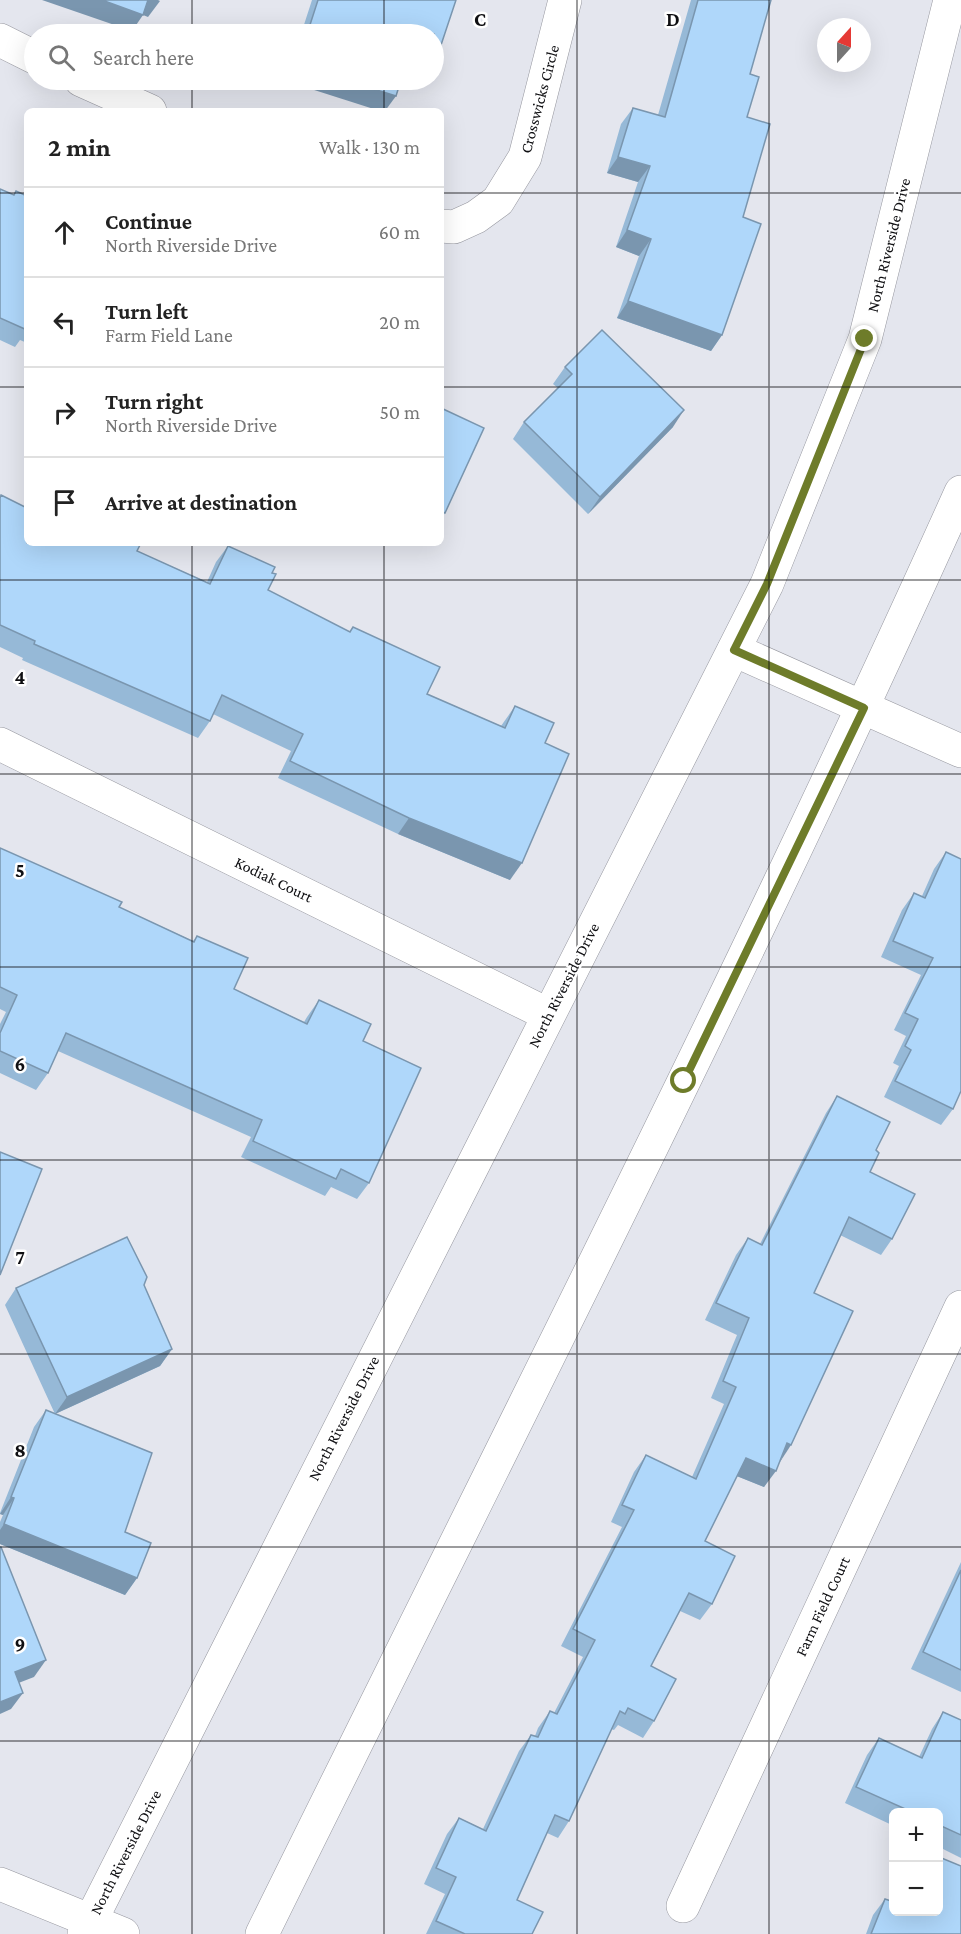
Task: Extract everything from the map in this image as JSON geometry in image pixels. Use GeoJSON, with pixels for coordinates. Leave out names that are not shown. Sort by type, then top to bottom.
{"type":"FeatureCollection","features":[{"type":"Feature","properties":{"kind":"main road","name":"Crosswicks Circle"},"geometry":{"type":"LineString","coordinates":[[444,226],[454,227],[476,217],[498,201],[525,157],[565,0]]}},
{"type":"Feature","properties":{"kind":"main road","name":"North Riverside Drive"},"geometry":{"type":"LineString","coordinates":[[87,1927],[767,584],[865,339],[950,0]]}},
{"type":"Feature","properties":{"kind":"main road"},"geometry":{"type":"LineString","coordinates":[[0,40],[24,52]]}},
{"type":"Feature","properties":{"kind":"main road"},"geometry":{"type":"LineString","coordinates":[[103,90],[143,108]]}},
{"type":"Feature","properties":{"kind":"main road"},"geometry":{"type":"LineString","coordinates":[[262,1934],[684,1081],[864,708],[961,492]]}},
{"type":"Feature","properties":{"kind":"main road"},"geometry":{"type":"LineString","coordinates":[[734,650],[961,751]]}},
{"type":"Feature","properties":{"kind":"main road","name":"Kodiak Court"},"geometry":{"type":"LineString","coordinates":[[0,744],[548,1014]]}},
{"type":"Feature","properties":{"kind":"main road","name":"Farm Field Court"},"geometry":{"type":"LineString","coordinates":[[683,1906],[961,1307]]}},
{"type":"Feature","properties":{"kind":"main road"},"geometry":{"type":"LineString","coordinates":[[0,1884],[87,1927],[123,1934]]}},
{"type":"Feature","properties":{"kind":"building"},"geometry":{"type":"Polygon","coordinates":[[[102,0],[148,0],[143,15],[102,0]]]}},
{"type":"Feature","properties":{"kind":"building"},"geometry":{"type":"Polygon","coordinates":[[[318,0],[456,0],[444,36],[444,24],[310,24],[318,0]]]}},
{"type":"Feature","properties":{"kind":"building"},"geometry":{"type":"Polygon","coordinates":[[[698,0],[771,0],[750,74],[759,77],[747,117],[770,124],[743,217],[761,224],[722,335],[628,301],[651,239],[627,230],[650,166],[618,157],[633,108],[665,117],[698,0]]]}},
{"type":"Feature","properties":{"kind":"building"},"geometry":{"type":"Polygon","coordinates":[[[377,90],[398,90],[396,96],[377,90]]]}},
{"type":"Feature","properties":{"kind":"building"},"geometry":{"type":"Polygon","coordinates":[[[0,189],[14,195],[16,191],[24,195],[24,329],[0,318],[0,189]]]}},
{"type":"Feature","properties":{"kind":"building"},"geometry":{"type":"Polygon","coordinates":[[[602,330],[684,410],[600,497],[524,422],[572,374],[565,367],[602,330]]]}},
{"type":"Feature","properties":{"kind":"building"},"geometry":{"type":"Polygon","coordinates":[[[444,409],[484,428],[444,512],[444,409]]]}},
{"type":"Feature","properties":{"kind":"building"},"geometry":{"type":"Polygon","coordinates":[[[1,495],[24,506],[24,546],[140,546],[137,551],[210,584],[228,546],[275,567],[272,573],[276,574],[268,590],[350,632],[353,627],[440,667],[427,694],[505,728],[515,706],[554,723],[545,743],[569,754],[522,863],[409,818],[290,761],[303,734],[222,695],[210,721],[34,644],[35,641],[0,625],[1,495]]]}},
{"type":"Feature","properties":{"kind":"building"},"geometry":{"type":"Polygon","coordinates":[[[0,848],[122,902],[119,907],[194,942],[197,936],[248,958],[234,989],[307,1024],[319,1000],[371,1024],[363,1041],[421,1068],[369,1183],[341,1169],[336,1179],[253,1141],[262,1120],[66,1033],[48,1073],[0,1051],[0,1033],[17,995],[0,987],[0,848]]]}},
{"type":"Feature","properties":{"kind":"building"},"geometry":{"type":"Polygon","coordinates":[[[946,852],[961,859],[961,1091],[953,1109],[895,1081],[911,1050],[905,1046],[918,1019],[905,1013],[933,958],[893,941],[914,893],[925,898],[946,852]]]}},
{"type":"Feature","properties":{"kind":"building"},"geometry":{"type":"Polygon","coordinates":[[[837,1096],[890,1122],[876,1150],[879,1153],[870,1172],[915,1194],[892,1239],[849,1217],[814,1293],[853,1311],[791,1445],[787,1443],[776,1471],[746,1458],[705,1541],[735,1556],[712,1604],[689,1593],[651,1666],[676,1679],[654,1721],[628,1708],[625,1714],[620,1711],[569,1821],[555,1815],[517,1900],[543,1912],[532,1934],[465,1934],[436,1921],[456,1877],[436,1868],[459,1818],[486,1831],[531,1735],[538,1737],[550,1711],[557,1714],[595,1640],[573,1629],[634,1510],[622,1505],[646,1455],[696,1479],[736,1387],[723,1381],[749,1318],[716,1303],[748,1238],[762,1245],[837,1096]]]}},
{"type":"Feature","properties":{"kind":"building"},"geometry":{"type":"Polygon","coordinates":[[[0,1152],[42,1169],[0,1275],[0,1152]]]}},
{"type":"Feature","properties":{"kind":"building"},"geometry":{"type":"Polygon","coordinates":[[[127,1237],[147,1277],[144,1285],[172,1349],[67,1397],[16,1288],[127,1237]]]}},
{"type":"Feature","properties":{"kind":"building"},"geometry":{"type":"Polygon","coordinates":[[[46,1410],[152,1453],[125,1532],[151,1543],[137,1578],[4,1524],[14,1498],[11,1497],[46,1410]]]}},
{"type":"Feature","properties":{"kind":"building"},"geometry":{"type":"Polygon","coordinates":[[[0,1547],[46,1660],[15,1672],[23,1693],[0,1702],[0,1547]]]}},
{"type":"Feature","properties":{"kind":"building"},"geometry":{"type":"Polygon","coordinates":[[[961,1570],[961,1670],[923,1652],[961,1570]]]}},
{"type":"Feature","properties":{"kind":"building"},"geometry":{"type":"Polygon","coordinates":[[[943,1712],[961,1720],[961,1835],[943,1827],[943,1808],[903,1808],[856,1787],[879,1738],[922,1758],[943,1712]]]}},
{"type":"Feature","properties":{"kind":"building"},"geometry":{"type":"Polygon","coordinates":[[[943,1859],[961,1866],[961,1934],[871,1934],[885,1899],[889,1900],[889,1916],[943,1916],[943,1859]]]}},
{"type":"Feature","properties":{"kind":"route"},"geometry":{"type":"LineString","coordinates":[[684,1081],[864,708],[734,650],[767,584],[865,339]]}}]}
